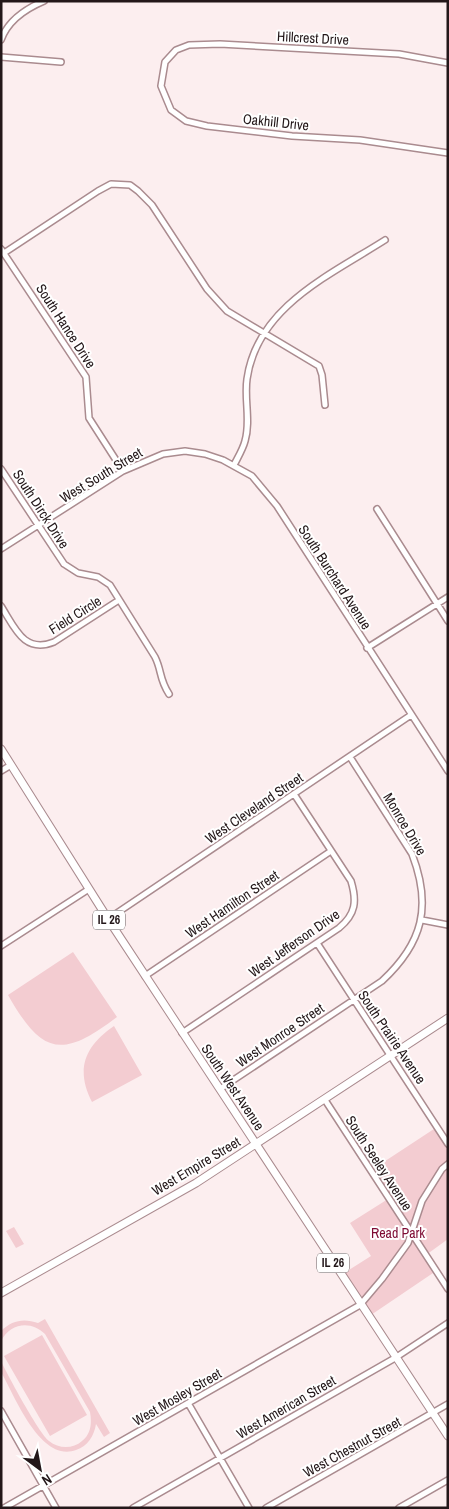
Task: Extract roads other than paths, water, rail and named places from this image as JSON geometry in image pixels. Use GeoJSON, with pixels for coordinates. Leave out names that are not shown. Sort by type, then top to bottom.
{"type":"FeatureCollection","features":[{"type":"Feature","properties":{"kind":"main road","name":"South West Avenue"},"geometry":{"type":"LineString","coordinates":[[1,749],[182,1033],[448,1436]]}},
{"type":"Feature","properties":{"kind":"main road","name":"West Empire Street"},"geometry":{"type":"LineString","coordinates":[[1,1294],[196,1183],[448,1018]]}},
{"type":"Feature","properties":{"kind":"street"},"geometry":{"type":"LineString","coordinates":[[1,40],[8,26],[19,15],[44,1]]}},
{"type":"Feature","properties":{"kind":"street","name":"Hillcrest Drive"},"geometry":{"type":"LineString","coordinates":[[176,50],[188,45],[220,44],[399,54],[448,64]]}},
{"type":"Feature","properties":{"kind":"street","name":"Oakhill Drive"},"geometry":{"type":"LineString","coordinates":[[176,50],[165,62],[161,86],[171,110],[186,120],[207,126],[292,136],[360,140],[448,153]]}},
{"type":"Feature","properties":{"kind":"street"},"geometry":{"type":"LineString","coordinates":[[1,58],[61,62]]}},
{"type":"Feature","properties":{"kind":"street"},"geometry":{"type":"LineString","coordinates":[[3,251],[111,184],[130,186],[146,198],[215,299],[227,311],[312,360],[319,366],[322,375],[325,405]]}},
{"type":"Feature","properties":{"kind":"street"},"geometry":{"type":"LineString","coordinates":[[234,465],[245,441],[247,431],[247,378],[264,334],[277,314],[290,301],[385,240]]}},
{"type":"Feature","properties":{"kind":"street","name":"South Hance Drive"},"geometry":{"type":"LineString","coordinates":[[3,251],[86,378],[89,418],[124,471]]}},
{"type":"Feature","properties":{"kind":"street","name":"South Burchard Avenue"},"geometry":{"type":"LineString","coordinates":[[163,454],[185,451],[205,454],[234,465],[252,476],[266,490],[448,771]]}},
{"type":"Feature","properties":{"kind":"street","name":"West South Street"},"geometry":{"type":"LineString","coordinates":[[1,548],[124,471],[163,454]]}},
{"type":"Feature","properties":{"kind":"street","name":"South Dirck Drive"},"geometry":{"type":"LineString","coordinates":[[1,469],[64,564],[78,573],[98,577],[110,586],[160,666],[160,681],[169,694]]}},
{"type":"Feature","properties":{"kind":"street"},"geometry":{"type":"LineString","coordinates":[[377,509],[448,621]]}},
{"type":"Feature","properties":{"kind":"street"},"geometry":{"type":"LineString","coordinates":[[368,648],[448,597]]}},
{"type":"Feature","properties":{"kind":"street","name":"Field Circle"},"geometry":{"type":"LineString","coordinates":[[1,606],[27,642],[43,646],[54,642],[119,600]]}},
{"type":"Feature","properties":{"kind":"street","name":"West Cleveland Street"},"geometry":{"type":"LineString","coordinates":[[108,919],[412,715]]}},
{"type":"Feature","properties":{"kind":"street","name":"Monroe Drive"},"geometry":{"type":"LineString","coordinates":[[350,757],[412,854],[422,885],[422,920],[408,952],[397,967],[382,981],[354,1000]]}},
{"type":"Feature","properties":{"kind":"street"},"geometry":{"type":"LineString","coordinates":[[1,771],[11,765]]}},
{"type":"Feature","properties":{"kind":"street","name":"West Jefferson Drive"},"geometry":{"type":"LineString","coordinates":[[182,1033],[317,943],[348,920],[355,908],[355,896],[351,881],[294,794]]}},
{"type":"Feature","properties":{"kind":"street","name":"West Hamilton Street"},"geometry":{"type":"LineString","coordinates":[[146,976],[331,852]]}},
{"type":"Feature","properties":{"kind":"street"},"geometry":{"type":"LineString","coordinates":[[1,946],[89,889]]}},
{"type":"Feature","properties":{"kind":"street"},"geometry":{"type":"LineString","coordinates":[[422,920],[448,925]]}},
{"type":"Feature","properties":{"kind":"street","name":"South Prairie Avenue"},"geometry":{"type":"LineString","coordinates":[[317,943],[448,1144]]}},
{"type":"Feature","properties":{"kind":"street","name":"West Monroe Street"},"geometry":{"type":"LineString","coordinates":[[220,1089],[354,1000]]}},
{"type":"Feature","properties":{"kind":"street","name":"South Seeley Avenue"},"geometry":{"type":"LineString","coordinates":[[325,1100],[448,1289]]}},
{"type":"Feature","properties":{"kind":"street"},"geometry":{"type":"LineString","coordinates":[[360,1305],[408,1243],[422,1201],[442,1169],[448,1164]]}},
{"type":"Feature","properties":{"kind":"street","name":"West Mosley Street"},"geometry":{"type":"LineString","coordinates":[[4,1508],[360,1305]]}},
{"type":"Feature","properties":{"kind":"street","name":"West American Street"},"geometry":{"type":"LineString","coordinates":[[134,1508],[395,1358],[448,1323]]}},
{"type":"Feature","properties":{"kind":"street"},"geometry":{"type":"LineString","coordinates":[[188,1403],[249,1508]]}},
{"type":"Feature","properties":{"kind":"street","name":"West Chestnut Street"},"geometry":{"type":"LineString","coordinates":[[266,1508],[434,1414],[448,1404]]}},
{"type":"Feature","properties":{"kind":"street"},"geometry":{"type":"LineString","coordinates":[[1,1411],[56,1508]]}},
{"type":"Feature","properties":{"kind":"street"},"geometry":{"type":"LineString","coordinates":[[399,1508],[448,1480]]}},
{"type":"Feature","properties":{"kind":"park label","name":"Read Park"},"geometry":{"type":"Point","coordinates":[398,1233]}}]}
